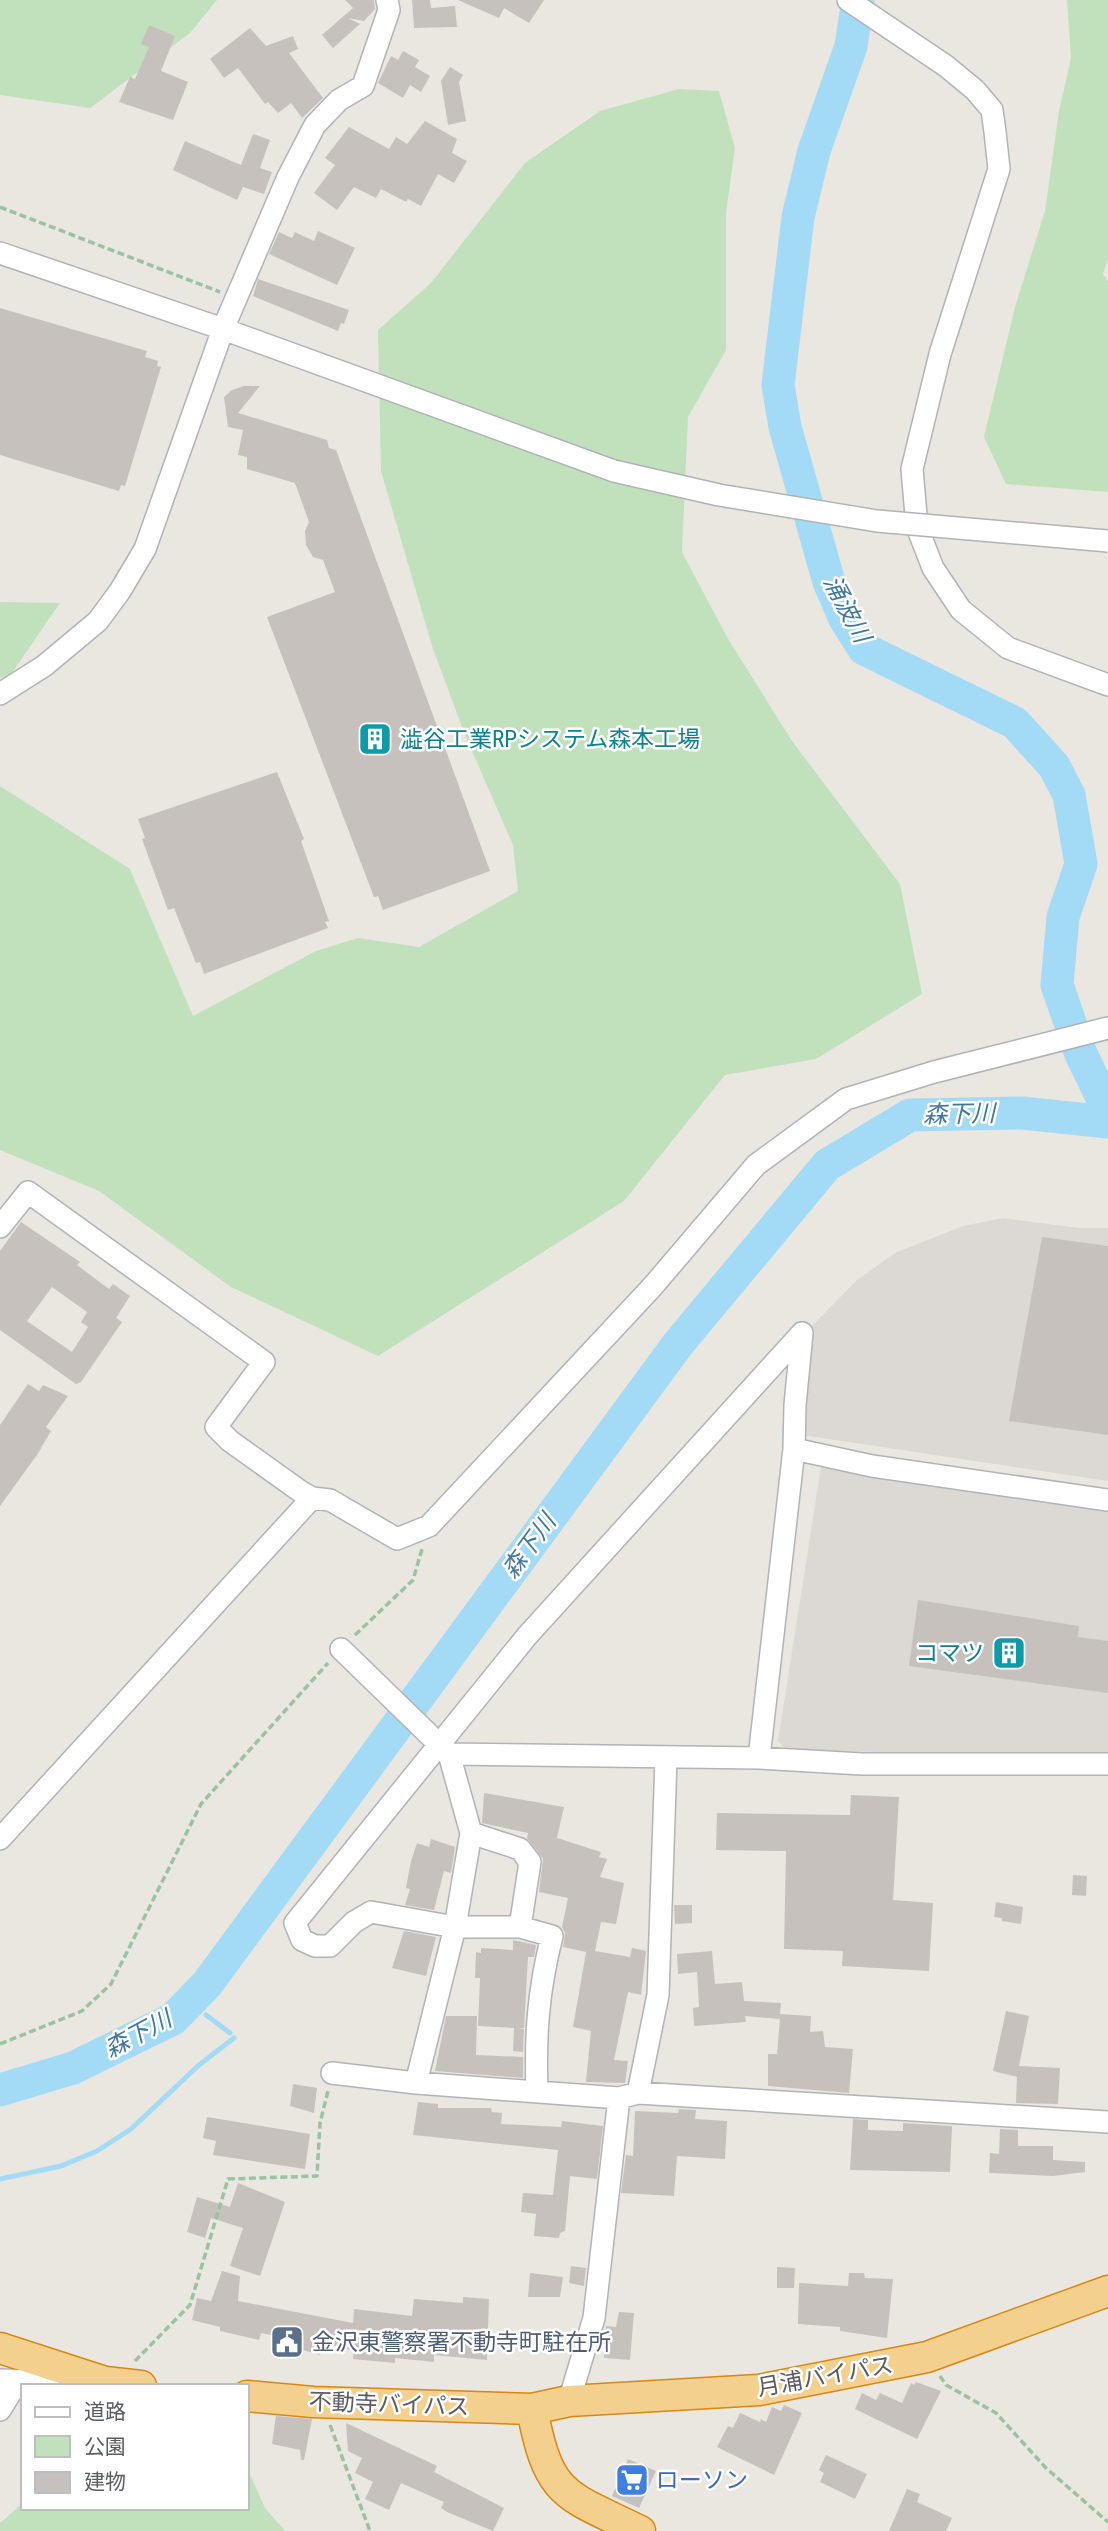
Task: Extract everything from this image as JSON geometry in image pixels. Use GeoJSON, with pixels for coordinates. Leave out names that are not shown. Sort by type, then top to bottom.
{"type":"FeatureCollection","features":[{"type":"Feature","properties":{"kind":"highway","name":"月浦バイパス"},"geometry":{"type":"LineString","coordinates":[[532,2409],[569,2401],[759,2390],[927,2357],[1108,2291]]}},
{"type":"Feature","properties":{"kind":"highway"},"geometry":{"type":"LineString","coordinates":[[0,2348],[105,2382],[123,2384]]}},
{"type":"Feature","properties":{"kind":"highway","name":"不動寺バイパス"},"geometry":{"type":"LineString","coordinates":[[248,2396],[313,2402],[532,2409]]}},
{"type":"Feature","properties":{"kind":"highway"},"geometry":{"type":"LineString","coordinates":[[532,2409],[540,2449],[550,2473],[567,2496],[640,2531]]}},
{"type":"Feature","properties":{"kind":"street"},"geometry":{"type":"LineString","coordinates":[[0,694],[44,666],[98,621],[145,549],[223,329],[288,177],[315,125],[339,100],[363,86],[389,10],[387,0]]}},
{"type":"Feature","properties":{"kind":"street"},"geometry":{"type":"LineString","coordinates":[[848,0],[946,66],[975,90],[992,110],[999,169],[940,354],[912,469],[917,527],[933,568],[961,610],[1008,648],[1108,685]]}},
{"type":"Feature","properties":{"kind":"street"},"geometry":{"type":"LineString","coordinates":[[0,253],[223,329],[614,471],[719,495],[877,521],[1108,541]]}},
{"type":"Feature","properties":{"kind":"street"},"geometry":{"type":"LineString","coordinates":[[0,1227],[29,1192],[264,1362],[216,1427],[230,1441],[312,1498],[330,1500],[397,1539],[429,1526],[653,1286],[755,1166],[846,1098],[934,1072],[1108,1028]]}},
{"type":"Feature","properties":{"kind":"street"},"geometry":{"type":"LineString","coordinates":[[537,2092],[535,2047],[539,1988],[552,1936],[520,1927],[454,1927],[371,1912],[354,1922],[330,1946],[316,1946],[302,1940],[295,1923],[440,1744],[625,1526],[802,1333],[794,1405],[794,1449],[759,1758]]}},
{"type":"Feature","properties":{"kind":"street"},"geometry":{"type":"LineString","coordinates":[[794,1449],[872,1466],[1108,1500]]}},
{"type":"Feature","properties":{"kind":"street"},"geometry":{"type":"LineString","coordinates":[[0,1839],[312,1498]]}},
{"type":"Feature","properties":{"kind":"street"},"geometry":{"type":"LineString","coordinates":[[345,1653],[440,1744],[471,1833],[454,1927],[416,2083]]}},
{"type":"Feature","properties":{"kind":"street"},"geometry":{"type":"LineString","coordinates":[[440,1744],[666,1759],[759,1758],[862,1764],[1108,1764]]}},
{"type":"Feature","properties":{"kind":"street"},"geometry":{"type":"LineString","coordinates":[[569,2401],[594,2318],[629,2096],[658,1995],[666,1759]]}},
{"type":"Feature","properties":{"kind":"street"},"geometry":{"type":"LineString","coordinates":[[471,1833],[520,1849],[530,1862],[520,1927]]}},
{"type":"Feature","properties":{"kind":"street"},"geometry":{"type":"LineString","coordinates":[[332,2073],[416,2083],[537,2092],[1108,2122]]}},
{"type":"Feature","properties":{"kind":"street"},"geometry":{"type":"LineString","coordinates":[[0,2410],[9,2380],[105,2382]]}},
{"type":"Feature","properties":{"kind":"path"},"geometry":{"type":"LineString","coordinates":[[0,207],[237,298]]}},
{"type":"Feature","properties":{"kind":"path"},"geometry":{"type":"LineString","coordinates":[[0,2044],[82,2011],[111,1984],[201,1804],[413,1580],[429,1526]]}},
{"type":"Feature","properties":{"kind":"path"},"geometry":{"type":"LineString","coordinates":[[105,2382],[129,2367],[190,2305],[228,2179],[317,2176],[320,2123],[332,2073]]}},
{"type":"Feature","properties":{"kind":"path"},"geometry":{"type":"LineString","coordinates":[[927,2357],[946,2385],[996,2413],[1046,2468],[1108,2522]]}},
{"type":"Feature","properties":{"kind":"path"},"geometry":{"type":"LineString","coordinates":[[313,2402],[326,2414],[370,2531]]}},
{"type":"Feature","properties":{"kind":"shaded area"},"geometry":{"type":"Polygon","coordinates":[[[1003,1218],[1079,1228],[1108,1228],[1108,1481],[802,1435],[811,1327],[857,1280],[895,1253],[963,1226],[1003,1218]]]}},
{"type":"Feature","properties":{"kind":"shaded area"},"geometry":{"type":"Polygon","coordinates":[[[821,1467],[1108,1511],[1108,1757],[787,1750],[778,1741],[821,1467]]]}},
{"type":"Feature","properties":{"kind":"green space"},"geometry":{"type":"Polygon","coordinates":[[[0,0],[217,0],[190,33],[90,108],[0,95],[0,0]]]}},
{"type":"Feature","properties":{"kind":"green space"},"geometry":{"type":"Polygon","coordinates":[[[1067,0],[1108,0],[1108,259],[1103,274],[1108,281],[1108,492],[1006,484],[984,437],[1015,307],[1045,211],[1059,111],[1071,58],[1067,0]]]}},
{"type":"Feature","properties":{"kind":"green space"},"geometry":{"type":"Polygon","coordinates":[[[679,89],[719,91],[735,148],[726,213],[726,350],[688,417],[682,552],[727,637],[792,741],[900,884],[922,994],[816,1059],[725,1075],[624,1201],[378,1356],[231,1287],[99,1191],[0,1150],[0,786],[130,869],[193,1016],[316,951],[358,938],[419,947],[518,891],[513,845],[465,735],[432,646],[381,471],[378,330],[431,283],[525,163],[600,111],[679,89]]]}},
{"type":"Feature","properties":{"kind":"green space"},"geometry":{"type":"Polygon","coordinates":[[[0,602],[60,603],[11,674],[0,678],[0,602]]]}},
{"type":"Feature","properties":{"kind":"green space"},"geometry":{"type":"Polygon","coordinates":[[[248,2470],[265,2508],[285,2531],[0,2531],[0,2523],[21,2505],[21,2510],[248,2510],[248,2470]]]}},
{"type":"Feature","properties":{"kind":"building"},"geometry":{"type":"Polygon","coordinates":[[[345,0],[374,0],[375,9],[364,21],[348,18],[360,24],[333,48],[322,35],[353,8],[345,0]]]}},
{"type":"Feature","properties":{"kind":"building"},"geometry":{"type":"Polygon","coordinates":[[[412,0],[430,0],[431,8],[455,6],[457,27],[414,28],[412,0]]]}},
{"type":"Feature","properties":{"kind":"building"},"geometry":{"type":"Polygon","coordinates":[[[458,0],[544,0],[529,23],[504,8],[499,18],[458,0]]]}},
{"type":"Feature","properties":{"kind":"building"},"geometry":{"type":"Polygon","coordinates":[[[149,25],[175,36],[161,71],[188,82],[173,120],[119,102],[130,77],[135,79],[149,47],[141,44],[149,25]]]}},
{"type":"Feature","properties":{"kind":"building"},"geometry":{"type":"Polygon","coordinates":[[[250,28],[266,46],[293,36],[298,49],[289,53],[323,98],[302,118],[291,103],[278,113],[268,102],[265,104],[238,68],[224,78],[210,59],[250,28]]]}},
{"type":"Feature","properties":{"kind":"building"},"geometry":{"type":"Polygon","coordinates":[[[403,51],[419,60],[415,67],[430,76],[421,92],[410,85],[403,98],[378,83],[391,56],[398,60],[403,51]]]}},
{"type":"Feature","properties":{"kind":"building"},"geometry":{"type":"Polygon","coordinates":[[[450,67],[463,75],[459,82],[466,121],[448,125],[441,81],[450,67]]]}},
{"type":"Feature","properties":{"kind":"building"},"geometry":{"type":"Polygon","coordinates":[[[425,121],[457,139],[452,153],[467,161],[454,183],[438,174],[421,206],[408,199],[406,202],[381,189],[376,198],[354,187],[337,210],[314,193],[335,165],[325,158],[349,127],[389,149],[396,137],[407,144],[425,121]]]}},
{"type":"Feature","properties":{"kind":"building"},"geometry":{"type":"Polygon","coordinates":[[[253,134],[270,140],[260,168],[272,172],[264,194],[243,187],[237,200],[173,170],[185,141],[241,165],[253,134]]]}},
{"type":"Feature","properties":{"kind":"building"},"geometry":{"type":"Polygon","coordinates":[[[318,231],[355,248],[337,285],[269,254],[279,232],[292,238],[295,232],[314,241],[318,231]]]}},
{"type":"Feature","properties":{"kind":"building"},"geometry":{"type":"Polygon","coordinates":[[[258,279],[349,310],[344,324],[341,323],[338,331],[253,296],[258,279]]]}},
{"type":"Feature","properties":{"kind":"building"},"geometry":{"type":"Polygon","coordinates":[[[0,308],[147,351],[145,357],[158,361],[157,366],[161,367],[125,486],[121,485],[119,491],[0,455],[0,308]]]}},
{"type":"Feature","properties":{"kind":"building","name":"澁谷工業RPシステム森本工場"},"geometry":{"type":"Polygon","coordinates":[[[244,386],[260,386],[238,413],[327,440],[329,448],[336,450],[490,871],[383,910],[378,896],[374,897],[267,617],[335,592],[323,560],[313,557],[306,545],[305,531],[309,522],[295,483],[247,469],[247,457],[238,455],[243,430],[228,427],[224,397],[232,390],[244,386]]]}},
{"type":"Feature","properties":{"kind":"building"},"geometry":{"type":"Polygon","coordinates":[[[277,772],[304,839],[301,841],[329,921],[325,922],[328,928],[204,974],[200,962],[196,963],[174,908],[168,910],[142,839],[145,838],[138,819],[277,772]]]}},
{"type":"Feature","properties":{"kind":"building"},"geometry":{"type":"Polygon","coordinates":[[[21,1222],[80,1262],[77,1265],[109,1289],[113,1284],[130,1296],[116,1318],[122,1322],[81,1382],[76,1384],[0,1330],[0,1251],[21,1222]],[[52,1287],[27,1321],[72,1352],[88,1327],[81,1322],[87,1312],[52,1287]]]}},
{"type":"Feature","properties":{"kind":"building"},"geometry":{"type":"Polygon","coordinates":[[[1042,1237],[1108,1246],[1108,1435],[1009,1421],[1042,1237]]]}},
{"type":"Feature","properties":{"kind":"building"},"geometry":{"type":"Polygon","coordinates":[[[28,1384],[39,1391],[43,1385],[68,1396],[46,1427],[51,1431],[37,1455],[0,1506],[0,1425],[28,1384]]]}},
{"type":"Feature","properties":{"kind":"building","name":"コマツ"},"geometry":{"type":"Polygon","coordinates":[[[918,1600],[1079,1626],[1078,1637],[1108,1641],[1108,1693],[909,1666],[918,1600]]]}},
{"type":"Feature","properties":{"kind":"building"},"geometry":{"type":"Polygon","coordinates":[[[484,1793],[564,1807],[557,1838],[601,1852],[599,1857],[607,1859],[600,1877],[624,1883],[616,1924],[601,1922],[595,1951],[630,1957],[632,1948],[646,1951],[641,1995],[628,1992],[614,2060],[628,2061],[625,2083],[586,2082],[591,2031],[573,2027],[586,1952],[563,1947],[565,1933],[562,1927],[568,1898],[539,1892],[543,1859],[527,1838],[528,1833],[482,1823],[484,1793]]]}},
{"type":"Feature","properties":{"kind":"building"},"geometry":{"type":"Polygon","coordinates":[[[851,1795],[899,1797],[893,1900],[933,1903],[929,1971],[842,1966],[843,1951],[784,1949],[786,1851],[716,1850],[717,1813],[850,1815],[851,1795]]]}},
{"type":"Feature","properties":{"kind":"building"},"geometry":{"type":"Polygon","coordinates":[[[431,1839],[455,1847],[451,1873],[444,1871],[434,1910],[405,1905],[410,1889],[406,1888],[411,1861],[417,1843],[429,1847],[431,1839]]]}},
{"type":"Feature","properties":{"kind":"building"},"geometry":{"type":"Polygon","coordinates":[[[1073,1875],[1087,1876],[1086,1896],[1072,1895],[1073,1875]]]}},
{"type":"Feature","properties":{"kind":"building"},"geometry":{"type":"Polygon","coordinates":[[[996,1902],[1023,1907],[1021,1924],[994,1917],[996,1902]]]}},
{"type":"Feature","properties":{"kind":"building"},"geometry":{"type":"Polygon","coordinates":[[[674,1905],[692,1905],[692,1923],[675,1924],[674,1905]]]}},
{"type":"Feature","properties":{"kind":"building"},"geometry":{"type":"Polygon","coordinates":[[[404,1931],[436,1937],[426,1976],[392,1968],[404,1931]]]}},
{"type":"Feature","properties":{"kind":"building"},"geometry":{"type":"Polygon","coordinates":[[[513,1940],[536,1945],[534,1957],[528,1957],[524,2028],[518,2028],[524,2029],[523,2052],[513,2051],[514,2028],[478,2026],[480,1978],[475,1978],[476,1952],[481,1953],[481,1948],[513,1950],[513,1940]]]}},
{"type":"Feature","properties":{"kind":"building"},"geometry":{"type":"Polygon","coordinates":[[[712,1951],[715,1984],[742,1982],[744,2001],[781,2003],[780,2014],[811,2016],[810,2032],[823,2031],[825,2047],[853,2049],[849,2093],[768,2086],[768,2054],[777,2054],[780,2019],[745,2016],[746,2022],[694,2026],[693,2008],[699,2007],[697,1972],[678,1974],[677,1954],[712,1951]]]}},
{"type":"Feature","properties":{"kind":"building"},"geometry":{"type":"Polygon","coordinates":[[[1006,2011],[1029,2016],[1019,2066],[1060,2068],[1058,2104],[1016,2103],[1017,2077],[993,2071],[1006,2011]]]}},
{"type":"Feature","properties":{"kind":"building"},"geometry":{"type":"Polygon","coordinates":[[[446,2016],[477,2016],[476,2055],[523,2057],[523,2078],[435,2071],[446,2016]]]}},
{"type":"Feature","properties":{"kind":"building"},"geometry":{"type":"Polygon","coordinates":[[[293,2084],[317,2088],[314,2113],[290,2106],[293,2084]]]}},
{"type":"Feature","properties":{"kind":"building"},"geometry":{"type":"Polygon","coordinates":[[[418,2102],[438,2104],[438,2108],[491,2108],[492,2112],[502,2113],[501,2124],[561,2127],[562,2121],[603,2126],[597,2179],[570,2176],[565,2231],[560,2233],[559,2238],[534,2236],[536,2214],[521,2212],[523,2193],[553,2195],[558,2150],[413,2135],[418,2102]]]}},
{"type":"Feature","properties":{"kind":"building"},"geometry":{"type":"Polygon","coordinates":[[[679,2109],[696,2110],[695,2119],[727,2121],[725,2159],[677,2156],[674,2196],[621,2193],[626,2155],[633,2156],[635,2111],[678,2113],[679,2109]]]}},
{"type":"Feature","properties":{"kind":"building"},"geometry":{"type":"Polygon","coordinates":[[[207,2117],[310,2134],[305,2169],[213,2155],[216,2141],[203,2138],[207,2117]]]}},
{"type":"Feature","properties":{"kind":"building"},"geometry":{"type":"Polygon","coordinates":[[[853,2119],[868,2120],[868,2130],[903,2131],[903,2123],[952,2126],[950,2172],[850,2170],[853,2119]]]}},
{"type":"Feature","properties":{"kind":"building"},"geometry":{"type":"Polygon","coordinates":[[[1000,2129],[1018,2130],[1018,2146],[1053,2146],[1053,2160],[1085,2162],[1085,2172],[1053,2176],[989,2173],[990,2153],[999,2154],[1000,2129]]]}},
{"type":"Feature","properties":{"kind":"building"},"geometry":{"type":"Polygon","coordinates":[[[238,2183],[285,2202],[260,2276],[230,2266],[243,2228],[211,2218],[205,2238],[187,2232],[197,2197],[230,2207],[238,2183]]]}},
{"type":"Feature","properties":{"kind":"building"},"geometry":{"type":"Polygon","coordinates":[[[571,2266],[586,2268],[584,2286],[569,2283],[571,2266]]]}},
{"type":"Feature","properties":{"kind":"building"},"geometry":{"type":"Polygon","coordinates":[[[777,2267],[795,2268],[794,2288],[777,2288],[777,2267]]]}},
{"type":"Feature","properties":{"kind":"building"},"geometry":{"type":"Polygon","coordinates":[[[222,2271],[240,2276],[238,2301],[353,2323],[354,2309],[412,2316],[414,2299],[463,2303],[463,2297],[489,2299],[487,2360],[434,2355],[434,2362],[395,2358],[395,2363],[353,2359],[354,2351],[324,2343],[320,2355],[303,2350],[302,2356],[286,2352],[289,2339],[261,2333],[259,2340],[220,2331],[220,2327],[192,2320],[197,2298],[211,2301],[222,2271]]]}},
{"type":"Feature","properties":{"kind":"building"},"geometry":{"type":"Polygon","coordinates":[[[530,2273],[563,2277],[560,2297],[528,2297],[530,2273]]]}},
{"type":"Feature","properties":{"kind":"building"},"geometry":{"type":"Polygon","coordinates":[[[849,2273],[864,2273],[865,2278],[893,2279],[887,2338],[840,2331],[840,2327],[798,2324],[799,2283],[848,2286],[849,2273]]]}},
{"type":"Feature","properties":{"kind":"building"},"geometry":{"type":"Polygon","coordinates":[[[619,2312],[634,2313],[630,2360],[604,2358],[606,2326],[616,2327],[619,2312]]]}},
{"type":"Feature","properties":{"kind":"building"},"geometry":{"type":"Polygon","coordinates":[[[916,2382],[941,2391],[917,2439],[855,2409],[862,2393],[876,2400],[880,2393],[902,2403],[911,2383],[914,2385],[916,2382]]]}},
{"type":"Feature","properties":{"kind":"building"},"geometry":{"type":"Polygon","coordinates":[[[784,2405],[802,2413],[774,2475],[717,2447],[728,2426],[733,2428],[740,2413],[766,2422],[772,2407],[781,2411],[784,2405]]]}},
{"type":"Feature","properties":{"kind":"building"},"geometry":{"type":"Polygon","coordinates":[[[276,2416],[312,2419],[304,2460],[301,2460],[300,2450],[272,2444],[276,2416]]]}},
{"type":"Feature","properties":{"kind":"building"},"geometry":{"type":"Polygon","coordinates":[[[346,2423],[437,2466],[434,2472],[504,2508],[493,2531],[447,2512],[441,2508],[444,2502],[401,2483],[389,2510],[365,2499],[373,2482],[355,2473],[362,2458],[348,2451],[346,2423]]]}},
{"type":"Feature","properties":{"kind":"building"},"geometry":{"type":"Polygon","coordinates":[[[826,2455],[867,2474],[855,2499],[820,2482],[824,2473],[819,2470],[826,2455]]]}},
{"type":"Feature","properties":{"kind":"building"},"geometry":{"type":"Polygon","coordinates":[[[628,2459],[656,2471],[639,2508],[612,2496],[628,2459]]]}},
{"type":"Feature","properties":{"kind":"building"},"geometry":{"type":"Polygon","coordinates":[[[907,2489],[920,2494],[917,2502],[952,2518],[946,2531],[889,2531],[907,2489]]]}},
{"type":"Feature","properties":{"kind":"waterway","name":"涌波川"},"geometry":{"type":"LineString","coordinates":[[858,0],[851,46],[814,151],[798,217],[778,385],[785,427],[829,582],[845,619],[864,649],[1015,723],[1054,766],[1069,795],[1081,864],[1063,917],[1057,985],[1081,1054],[1108,1110]]}},
{"type":"Feature","properties":{"kind":"waterway","name":"森下川"},"geometry":{"type":"LineString","coordinates":[[0,2090],[73,2068],[173,2019],[207,1984],[678,1344],[827,1165],[910,1115],[1022,1113],[1108,1122]]}},
{"type":"Feature","properties":{"kind":"waterway"},"geometry":{"type":"LineString","coordinates":[[206,2015],[230,2033]]}},
{"type":"Feature","properties":{"kind":"waterway"},"geometry":{"type":"LineString","coordinates":[[0,2179],[61,2166],[97,2151],[131,2129],[199,2065],[234,2038]]}},
{"type":"Feature","properties":{"kind":"place","name":"澁谷工業RPシステム森本工場"},"geometry":{"type":"Point","coordinates":[375,739]}},
{"type":"Feature","properties":{"kind":"place","name":"コマツ"},"geometry":{"type":"Point","coordinates":[1009,1653]}},
{"type":"Feature","properties":{"kind":"place","name":"金沢東警察署不動寺町駐在所"},"geometry":{"type":"Point","coordinates":[287,2342]}},
{"type":"Feature","properties":{"kind":"place","name":"ローソン"},"geometry":{"type":"Point","coordinates":[632,2480]}}]}
